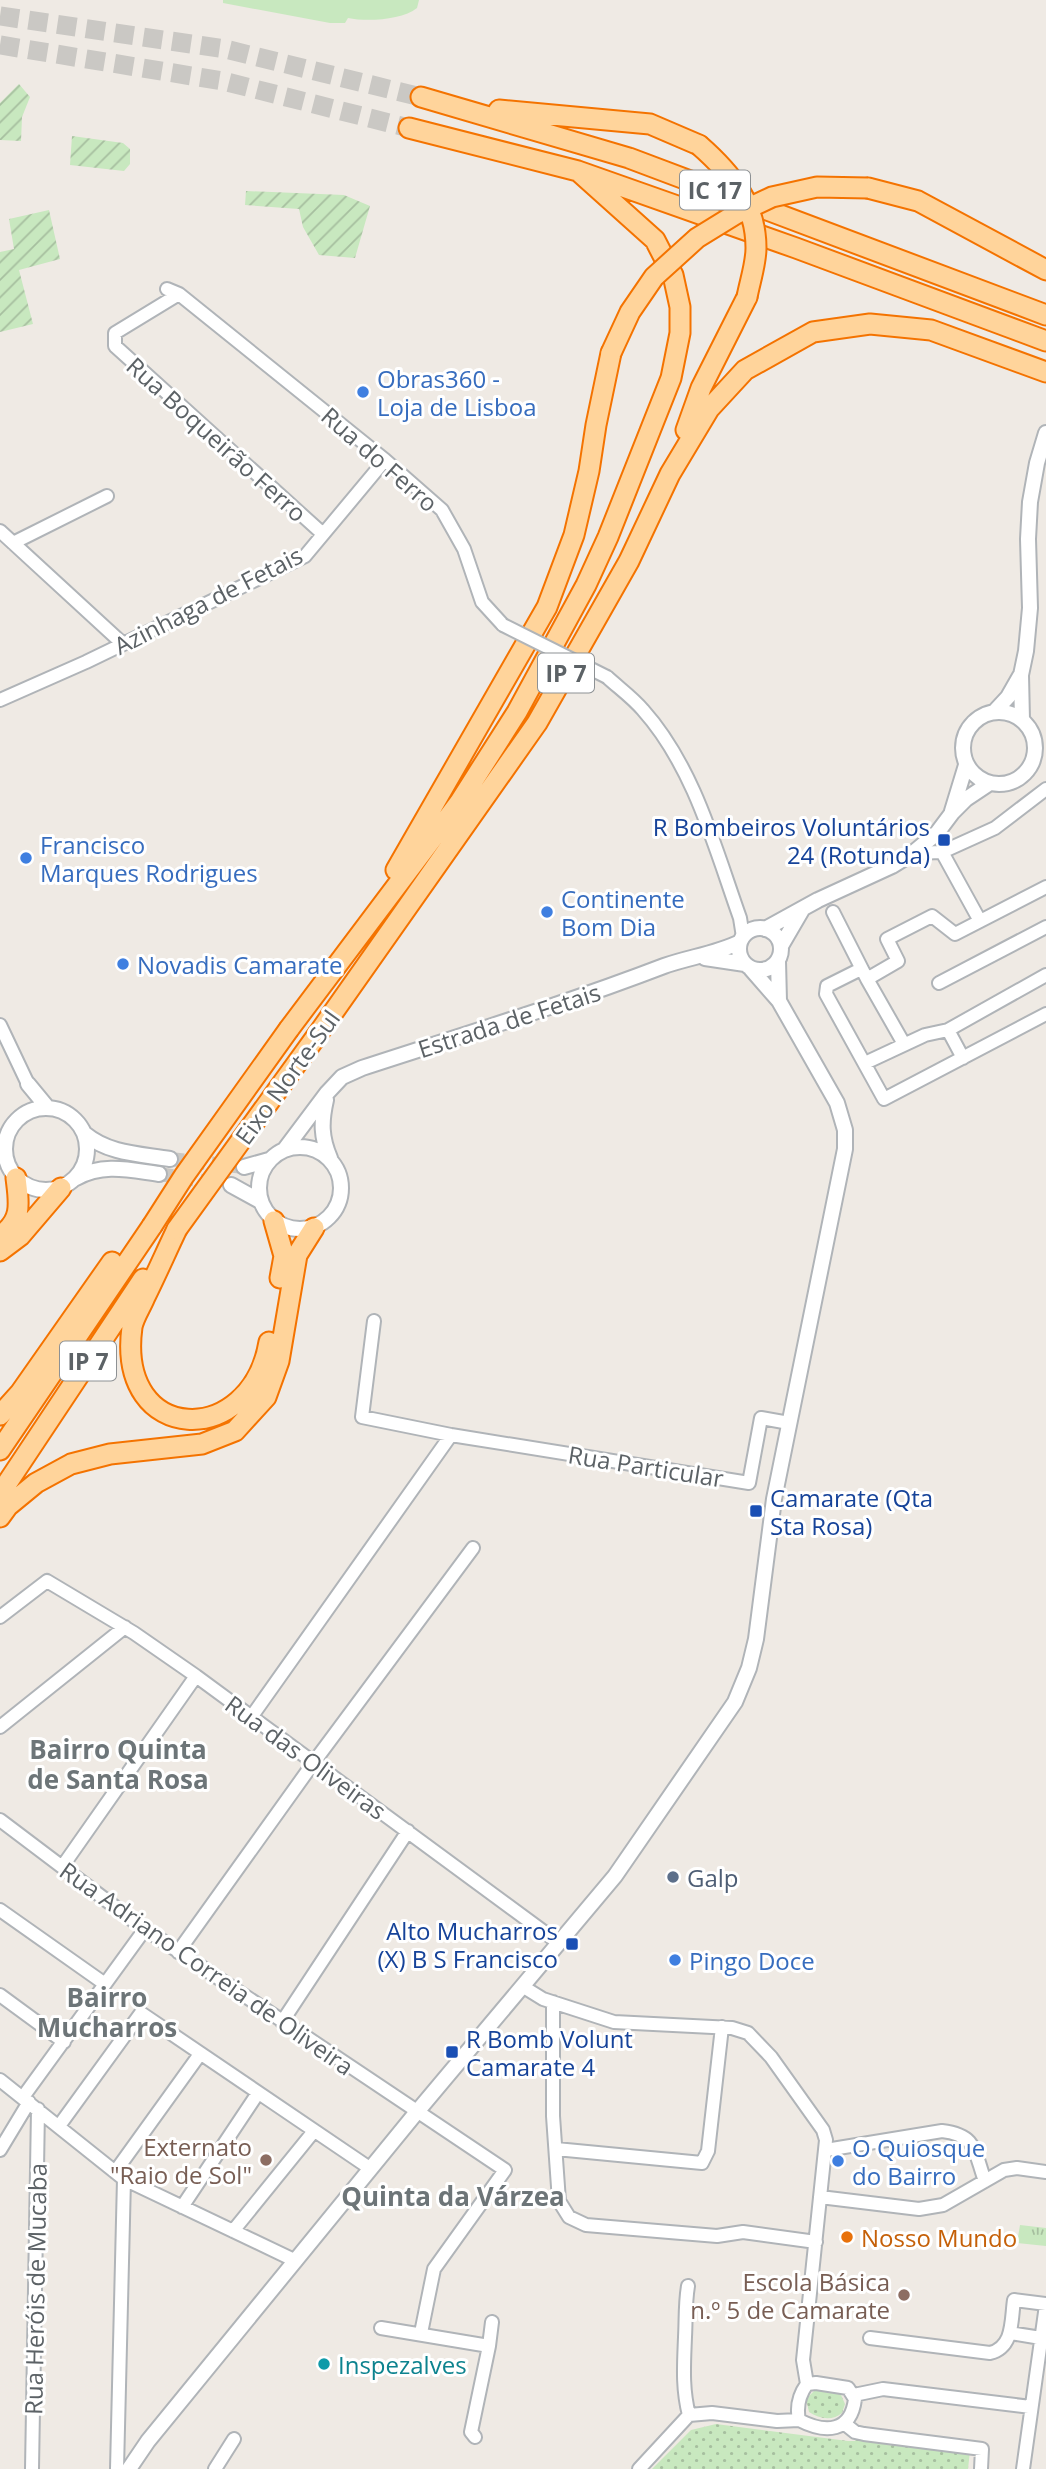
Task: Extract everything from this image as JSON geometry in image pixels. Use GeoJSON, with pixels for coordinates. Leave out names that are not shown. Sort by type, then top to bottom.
{"type":"FeatureCollection","features":[{"type":"Feature","properties":{"kind":"highway","name":"IC 17"},"geometry":{"type":"LineString","coordinates":[[421,97],[629,158],[1046,315]]}},
{"type":"Feature","properties":{"kind":"highway"},"geometry":{"type":"LineString","coordinates":[[451,106],[650,124],[699,145],[726,169],[743,197],[754,222],[756,250],[747,297],[701,388],[670,474]]}},
{"type":"Feature","properties":{"kind":"highway","name":"IC 17"},"geometry":{"type":"LineString","coordinates":[[409,128],[578,171],[796,247],[1046,341]]}},
{"type":"Feature","properties":{"kind":"highway"},"geometry":{"type":"LineString","coordinates":[[360,933],[458,803],[517,712],[586,585],[608,537],[671,378],[680,332],[680,307],[673,275],[655,240],[578,171]]}},
{"type":"Feature","properties":{"kind":"highway"},"geometry":{"type":"LineString","coordinates":[[360,933],[547,607],[574,535],[611,353],[630,313],[654,277],[697,238],[736,214],[772,197],[817,187],[868,188],[918,201],[1046,270]]}},
{"type":"Feature","properties":{"kind":"highway"},"geometry":{"type":"LineString","coordinates":[[670,474],[709,410],[745,370],[813,332],[870,324],[931,330],[1046,372]]}},
{"type":"Feature","properties":{"kind":"highway","name":"Eixo Norte-Sul"},"geometry":{"type":"LineString","coordinates":[[0,1494],[177,1229],[537,723],[629,561],[670,474]]}},
{"type":"Feature","properties":{"kind":"highway","name":"Eixo Norte-Sul"},"geometry":{"type":"LineString","coordinates":[[0,1450],[146,1225],[360,933]]}},
{"type":"Feature","properties":{"kind":"highway"},"geometry":{"type":"LineString","coordinates":[[0,1236],[10,1229],[20,1207],[7,1167]]}},
{"type":"Feature","properties":{"kind":"highway"},"geometry":{"type":"LineString","coordinates":[[0,1251],[20,1236],[68,1183]]}},
{"type":"Feature","properties":{"kind":"highway"},"geometry":{"type":"LineString","coordinates":[[177,1229],[132,1324],[130,1362],[140,1391],[163,1414],[193,1420],[225,1412],[253,1386],[266,1360],[284,1256],[274,1221]]}},
{"type":"Feature","properties":{"kind":"highway"},"geometry":{"type":"LineString","coordinates":[[0,1415],[20,1393],[146,1225]]}},
{"type":"Feature","properties":{"kind":"highway"},"geometry":{"type":"LineString","coordinates":[[0,1517],[8,1506],[36,1483],[71,1464],[110,1454],[202,1444],[235,1432],[266,1397],[279,1362],[297,1255],[314,1227]]}},
{"type":"Feature","properties":{"kind":"street","name":"Rua do Ferro"},"geometry":{"type":"LineString","coordinates":[[173,291],[385,460],[442,510],[464,549],[482,602],[503,625],[607,677],[642,708],[668,742],[700,807],[740,918],[750,934]]}},
{"type":"Feature","properties":{"kind":"street","name":"Rua Boqueirão Ferro"},"geometry":{"type":"LineString","coordinates":[[173,291],[115,334],[115,346],[323,534]]}},
{"type":"Feature","properties":{"kind":"street"},"geometry":{"type":"LineString","coordinates":[[1022,720],[1021,675],[1030,608],[1030,502],[1046,433]]}},
{"type":"Feature","properties":{"kind":"street","name":"Azinhaga de Fetais"},"geometry":{"type":"LineString","coordinates":[[0,700],[305,556],[385,460]]}},
{"type":"Feature","properties":{"kind":"street"},"geometry":{"type":"LineString","coordinates":[[13,543],[107,496]]}},
{"type":"Feature","properties":{"kind":"street"},"geometry":{"type":"LineString","coordinates":[[0,531],[123,644]]}},
{"type":"Feature","properties":{"kind":"street"},"geometry":{"type":"LineString","coordinates":[[995,711],[1008,697],[1021,675]]}},
{"type":"Feature","properties":{"kind":"street"},"geometry":{"type":"LineString","coordinates":[[1027,771],[1040,740],[1022,720],[1014,714],[995,711],[983,714],[973,721],[962,742],[962,754],[966,765],[981,780],[990,783],[1010,782],[1027,771],[1046,765]]}},
{"type":"Feature","properties":{"kind":"street"},"geometry":{"type":"LineString","coordinates":[[951,813],[966,765]]}},
{"type":"Feature","properties":{"kind":"street"},"geometry":{"type":"LineString","coordinates":[[951,813],[990,783]]}},
{"type":"Feature","properties":{"kind":"street"},"geometry":{"type":"LineString","coordinates":[[913,853],[942,852],[995,828],[1046,789]]}},
{"type":"Feature","properties":{"kind":"street","name":"Estrada de Fetais"},"geometry":{"type":"LineString","coordinates":[[285,1149],[342,1077],[362,1068],[617,985],[667,965],[725,950],[750,934],[867,879],[913,853],[937,833],[951,813]]}},
{"type":"Feature","properties":{"kind":"street"},"geometry":{"type":"LineString","coordinates":[[942,852],[980,921]]}},
{"type":"Feature","properties":{"kind":"street"},"geometry":{"type":"LineString","coordinates":[[1046,887],[955,934],[932,916],[887,939],[898,961],[827,986],[825,994],[884,1098],[1046,1014]]}},
{"type":"Feature","properties":{"kind":"street"},"geometry":{"type":"LineString","coordinates":[[748,966],[766,970],[780,954],[803,908]]}},
{"type":"Feature","properties":{"kind":"street"},"geometry":{"type":"LineString","coordinates":[[833,912],[904,1044]]}},
{"type":"Feature","properties":{"kind":"street"},"geometry":{"type":"LineString","coordinates":[[939,984],[1046,927]]}},
{"type":"Feature","properties":{"kind":"street"},"geometry":{"type":"LineString","coordinates":[[129,2469],[148,2441],[416,2113],[615,1876],[736,1702],[749,1668],[756,1639],[774,1499],[842,1168],[845,1130],[836,1103],[779,1001],[748,966],[739,950],[750,934],[776,935],[780,954],[779,1001]]}},
{"type":"Feature","properties":{"kind":"street","name":"Estrada de Fetais"},"geometry":{"type":"LineString","coordinates":[[697,957],[748,966]]}},
{"type":"Feature","properties":{"kind":"street"},"geometry":{"type":"LineString","coordinates":[[865,1063],[925,1035],[948,1030],[1046,975]]}},
{"type":"Feature","properties":{"kind":"street"},"geometry":{"type":"LineString","coordinates":[[0,1025],[28,1084],[47,1107]]}},
{"type":"Feature","properties":{"kind":"street"},"geometry":{"type":"LineString","coordinates":[[948,1030],[962,1058]]}},
{"type":"Feature","properties":{"kind":"street"},"geometry":{"type":"LineString","coordinates":[[28,1084],[31,1110]]}},
{"type":"Feature","properties":{"kind":"street"},"geometry":{"type":"LineString","coordinates":[[231,1185],[260,1201],[274,1221],[286,1227],[300,1230],[314,1227],[328,1219],[338,1206],[342,1190],[339,1173],[322,1139],[322,1119],[327,1093]]}},
{"type":"Feature","properties":{"kind":"street"},"geometry":{"type":"LineString","coordinates":[[159,1174],[107,1168],[90,1171],[45,1191],[29,1187],[7,1167],[4,1134],[17,1119],[31,1110],[47,1107],[63,1111],[76,1120],[85,1134],[96,1143],[114,1150],[170,1159]]}},
{"type":"Feature","properties":{"kind":"street"},"geometry":{"type":"LineString","coordinates":[[68,1183],[84,1166],[88,1150],[85,1134]]}},
{"type":"Feature","properties":{"kind":"street"},"geometry":{"type":"LineString","coordinates":[[244,1167],[269,1160],[285,1149],[301,1146],[317,1150],[330,1159]]}},
{"type":"Feature","properties":{"kind":"street"},"geometry":{"type":"LineString","coordinates":[[260,1201],[258,1187],[261,1172],[269,1160]]}},
{"type":"Feature","properties":{"kind":"street","name":"Rua Particular"},"geometry":{"type":"LineString","coordinates":[[374,1321],[362,1417],[451,1435],[749,1483],[761,1418],[789,1423]]}},
{"type":"Feature","properties":{"kind":"street"},"geometry":{"type":"LineString","coordinates":[[252,1716],[451,1435]]}},
{"type":"Feature","properties":{"kind":"street"},"geometry":{"type":"LineString","coordinates":[[178,1952],[314,1762],[473,1548]]}},
{"type":"Feature","properties":{"kind":"street","name":"Rua das Oliveiras"},"geometry":{"type":"LineString","coordinates":[[0,1617],[47,1581],[125,1628],[196,1676],[559,1943]]}},
{"type":"Feature","properties":{"kind":"street"},"geometry":{"type":"LineString","coordinates":[[0,1727],[125,1628]]}},
{"type":"Feature","properties":{"kind":"street"},"geometry":{"type":"LineString","coordinates":[[62,1867],[196,1676]]}},
{"type":"Feature","properties":{"kind":"street","name":"Rua Adriano Correia de Oliveira"},"geometry":{"type":"LineString","coordinates":[[0,1820],[178,1952],[505,2170],[434,2269],[421,2333]]}},
{"type":"Feature","properties":{"kind":"street"},"geometry":{"type":"LineString","coordinates":[[282,2022],[408,1831]]}},
{"type":"Feature","properties":{"kind":"street"},"geometry":{"type":"LineString","coordinates":[[0,1910],[105,1984]]}},
{"type":"Feature","properties":{"kind":"street"},"geometry":{"type":"LineString","coordinates":[[0,2151],[64,2042],[145,1929]]}},
{"type":"Feature","properties":{"kind":"street"},"geometry":{"type":"LineString","coordinates":[[522,1986],[542,1999],[614,2022],[733,2028],[748,2033],[771,2057],[823,2130],[826,2150],[803,2360],[807,2384],[797,2406],[799,2420]]}},
{"type":"Feature","properties":{"kind":"street"},"geometry":{"type":"LineString","coordinates":[[0,1996],[64,2042]]}},
{"type":"Feature","properties":{"kind":"street"},"geometry":{"type":"LineString","coordinates":[[552,2002],[559,2201],[569,2217],[586,2225],[717,2236],[743,2232],[816,2242]]}},
{"type":"Feature","properties":{"kind":"street"},"geometry":{"type":"LineString","coordinates":[[59,2126],[141,2013],[371,2169]]}},
{"type":"Feature","properties":{"kind":"street"},"geometry":{"type":"LineString","coordinates":[[556,2149],[702,2163],[708,2151],[722,2028]]}},
{"type":"Feature","properties":{"kind":"street"},"geometry":{"type":"LineString","coordinates":[[117,2469],[119,2176],[200,2054]]}},
{"type":"Feature","properties":{"kind":"street"},"geometry":{"type":"LineString","coordinates":[[0,2080],[119,2176],[296,2261]]}},
{"type":"Feature","properties":{"kind":"street"},"geometry":{"type":"LineString","coordinates":[[182,2207],[258,2093]]}},
{"type":"Feature","properties":{"kind":"street","name":"Rua Heróis de Mucaba"},"geometry":{"type":"LineString","coordinates":[[30,2103],[32,2469]]}},
{"type":"Feature","properties":{"kind":"street"},"geometry":{"type":"LineString","coordinates":[[233,2231],[314,2131]]}},
{"type":"Feature","properties":{"kind":"street"},"geometry":{"type":"LineString","coordinates":[[826,2150],[942,2131],[955,2133],[964,2136],[972,2144],[985,2180]]}},
{"type":"Feature","properties":{"kind":"street"},"geometry":{"type":"LineString","coordinates":[[820,2197],[919,2209],[933,2208],[1004,2171],[1017,2168],[1046,2172]]}},
{"type":"Feature","properties":{"kind":"street"},"geometry":{"type":"LineString","coordinates":[[688,2286],[684,2311],[682,2381],[690,2415]]}},
{"type":"Feature","properties":{"kind":"street"},"geometry":{"type":"LineString","coordinates":[[870,2338],[990,2353],[1006,2344],[1010,2333],[1013,2300],[1046,2304],[1023,2469]]}},
{"type":"Feature","properties":{"kind":"street"},"geometry":{"type":"LineString","coordinates":[[475,2437],[471,2427],[477,2410],[492,2322]]}},
{"type":"Feature","properties":{"kind":"street"},"geometry":{"type":"LineString","coordinates":[[381,2328],[489,2346]]}},
{"type":"Feature","properties":{"kind":"street"},"geometry":{"type":"LineString","coordinates":[[1010,2333],[1041,2338]]}},
{"type":"Feature","properties":{"kind":"street"},"geometry":{"type":"LineString","coordinates":[[639,2469],[690,2415],[712,2413],[777,2421],[799,2420],[829,2428],[845,2424],[854,2409],[854,2395],[848,2388],[807,2384]]}},
{"type":"Feature","properties":{"kind":"street"},"geometry":{"type":"LineString","coordinates":[[854,2395],[883,2389],[1031,2407]]}},
{"type":"Feature","properties":{"kind":"street"},"geometry":{"type":"LineString","coordinates":[[845,2424],[855,2432],[864,2434],[982,2449],[981,2469]]}},
{"type":"Feature","properties":{"kind":"street"},"geometry":{"type":"LineString","coordinates":[[215,2469],[234,2439]]}},
{"type":"Feature","properties":{"kind":"green space"},"geometry":{"type":"Polygon","coordinates":[[[223,0],[419,0],[417,8],[403,15],[374,20],[348,18],[345,23],[330,23],[223,3],[223,0]]]}},
{"type":"Feature","properties":{"kind":"green space"},"geometry":{"type":"Polygon","coordinates":[[[19,84],[30,97],[22,117],[21,141],[0,140],[0,103],[19,84]]]}},
{"type":"Feature","properties":{"kind":"green space"},"geometry":{"type":"Polygon","coordinates":[[[72,136],[123,143],[130,149],[130,164],[124,171],[70,165],[72,136]]]}},
{"type":"Feature","properties":{"kind":"green space"},"geometry":{"type":"Polygon","coordinates":[[[246,191],[344,195],[370,206],[355,258],[319,255],[303,227],[299,209],[245,205],[246,191]]]}},
{"type":"Feature","properties":{"kind":"green space"},"geometry":{"type":"Polygon","coordinates":[[[49,210],[60,259],[19,270],[33,324],[0,332],[0,252],[14,249],[9,219],[49,210]]]}},
{"type":"Feature","properties":{"kind":"green space"},"geometry":{"type":"Polygon","coordinates":[[[1020,2225],[1046,2228],[1046,2246],[1017,2243],[1020,2225]]]}},
{"type":"Feature","properties":{"kind":"green space"},"geometry":{"type":"Polygon","coordinates":[[[816,2389],[841,2395],[845,2404],[842,2413],[826,2418],[809,2412],[806,2399],[816,2389]]]}},
{"type":"Feature","properties":{"kind":"green space"},"geometry":{"type":"Polygon","coordinates":[[[716,2424],[848,2441],[855,2441],[857,2437],[970,2451],[968,2469],[652,2469],[691,2430],[716,2424]]]}},
{"type":"Feature","properties":{"kind":"tunnel"},"geometry":{"type":"LineString","coordinates":[[0,16],[225,49],[421,97]]}},
{"type":"Feature","properties":{"kind":"tunnel"},"geometry":{"type":"LineString","coordinates":[[0,45],[223,81],[409,128]]}},
{"type":"Feature","properties":{"kind":"tunnel"},"geometry":{"type":"LineString","coordinates":[[170,1159],[244,1167]]}},
{"type":"Feature","properties":{"kind":"tunnel"},"geometry":{"type":"LineString","coordinates":[[159,1174],[216,1183]]}},
{"type":"Feature","properties":{"kind":"place","name":"Obras360 - Loja de Lisboa"},"geometry":{"type":"Point","coordinates":[363,392]}},
{"type":"Feature","properties":{"kind":"place","name":"R Bombeiros Voluntários 24 (Rotunda)"},"geometry":{"type":"Point","coordinates":[944,840]}},
{"type":"Feature","properties":{"kind":"place","name":"Francisco Marques Rodrigues"},"geometry":{"type":"Point","coordinates":[26,858]}},
{"type":"Feature","properties":{"kind":"place","name":"Continente Bom Dia"},"geometry":{"type":"Point","coordinates":[547,912]}},
{"type":"Feature","properties":{"kind":"place","name":"Novadis Camarate"},"geometry":{"type":"Point","coordinates":[123,964]}},
{"type":"Feature","properties":{"kind":"place","name":"Camarate (Qta Sta Rosa)"},"geometry":{"type":"Point","coordinates":[756,1511]}},
{"type":"Feature","properties":{"kind":"place","name":"Galp"},"geometry":{"type":"Point","coordinates":[673,1877]}},
{"type":"Feature","properties":{"kind":"place","name":"Alto Mucharros (X) B S Francisco"},"geometry":{"type":"Point","coordinates":[572,1944]}},
{"type":"Feature","properties":{"kind":"place","name":"Pingo Doce"},"geometry":{"type":"Point","coordinates":[675,1960]}},
{"type":"Feature","properties":{"kind":"place","name":"R Bomb Volunt Camarate 4"},"geometry":{"type":"Point","coordinates":[452,2052]}},
{"type":"Feature","properties":{"kind":"place","name":"Externato \"Raio de Sol\""},"geometry":{"type":"Point","coordinates":[266,2160]}},
{"type":"Feature","properties":{"kind":"place","name":"O Quiosque do Bairro"},"geometry":{"type":"Point","coordinates":[838,2161]}},
{"type":"Feature","properties":{"kind":"place","name":"Nosso Mundo"},"geometry":{"type":"Point","coordinates":[847,2237]}},
{"type":"Feature","properties":{"kind":"place","name":"Escola Básica n.º 5 de Camarate"},"geometry":{"type":"Point","coordinates":[904,2295]}},
{"type":"Feature","properties":{"kind":"place","name":"Inspezalves"},"geometry":{"type":"Point","coordinates":[324,2364]}},
{"type":"Feature","properties":{"kind":"district","name":"Bairro Quinta de Santa Rosa"},"geometry":{"type":"Point","coordinates":[118,1764]}},
{"type":"Feature","properties":{"kind":"district","name":"Bairro Mucharros"},"geometry":{"type":"Point","coordinates":[107,2012]}},
{"type":"Feature","properties":{"kind":"district","name":"Quinta da Várzea"},"geometry":{"type":"Point","coordinates":[453,2196]}}]}
